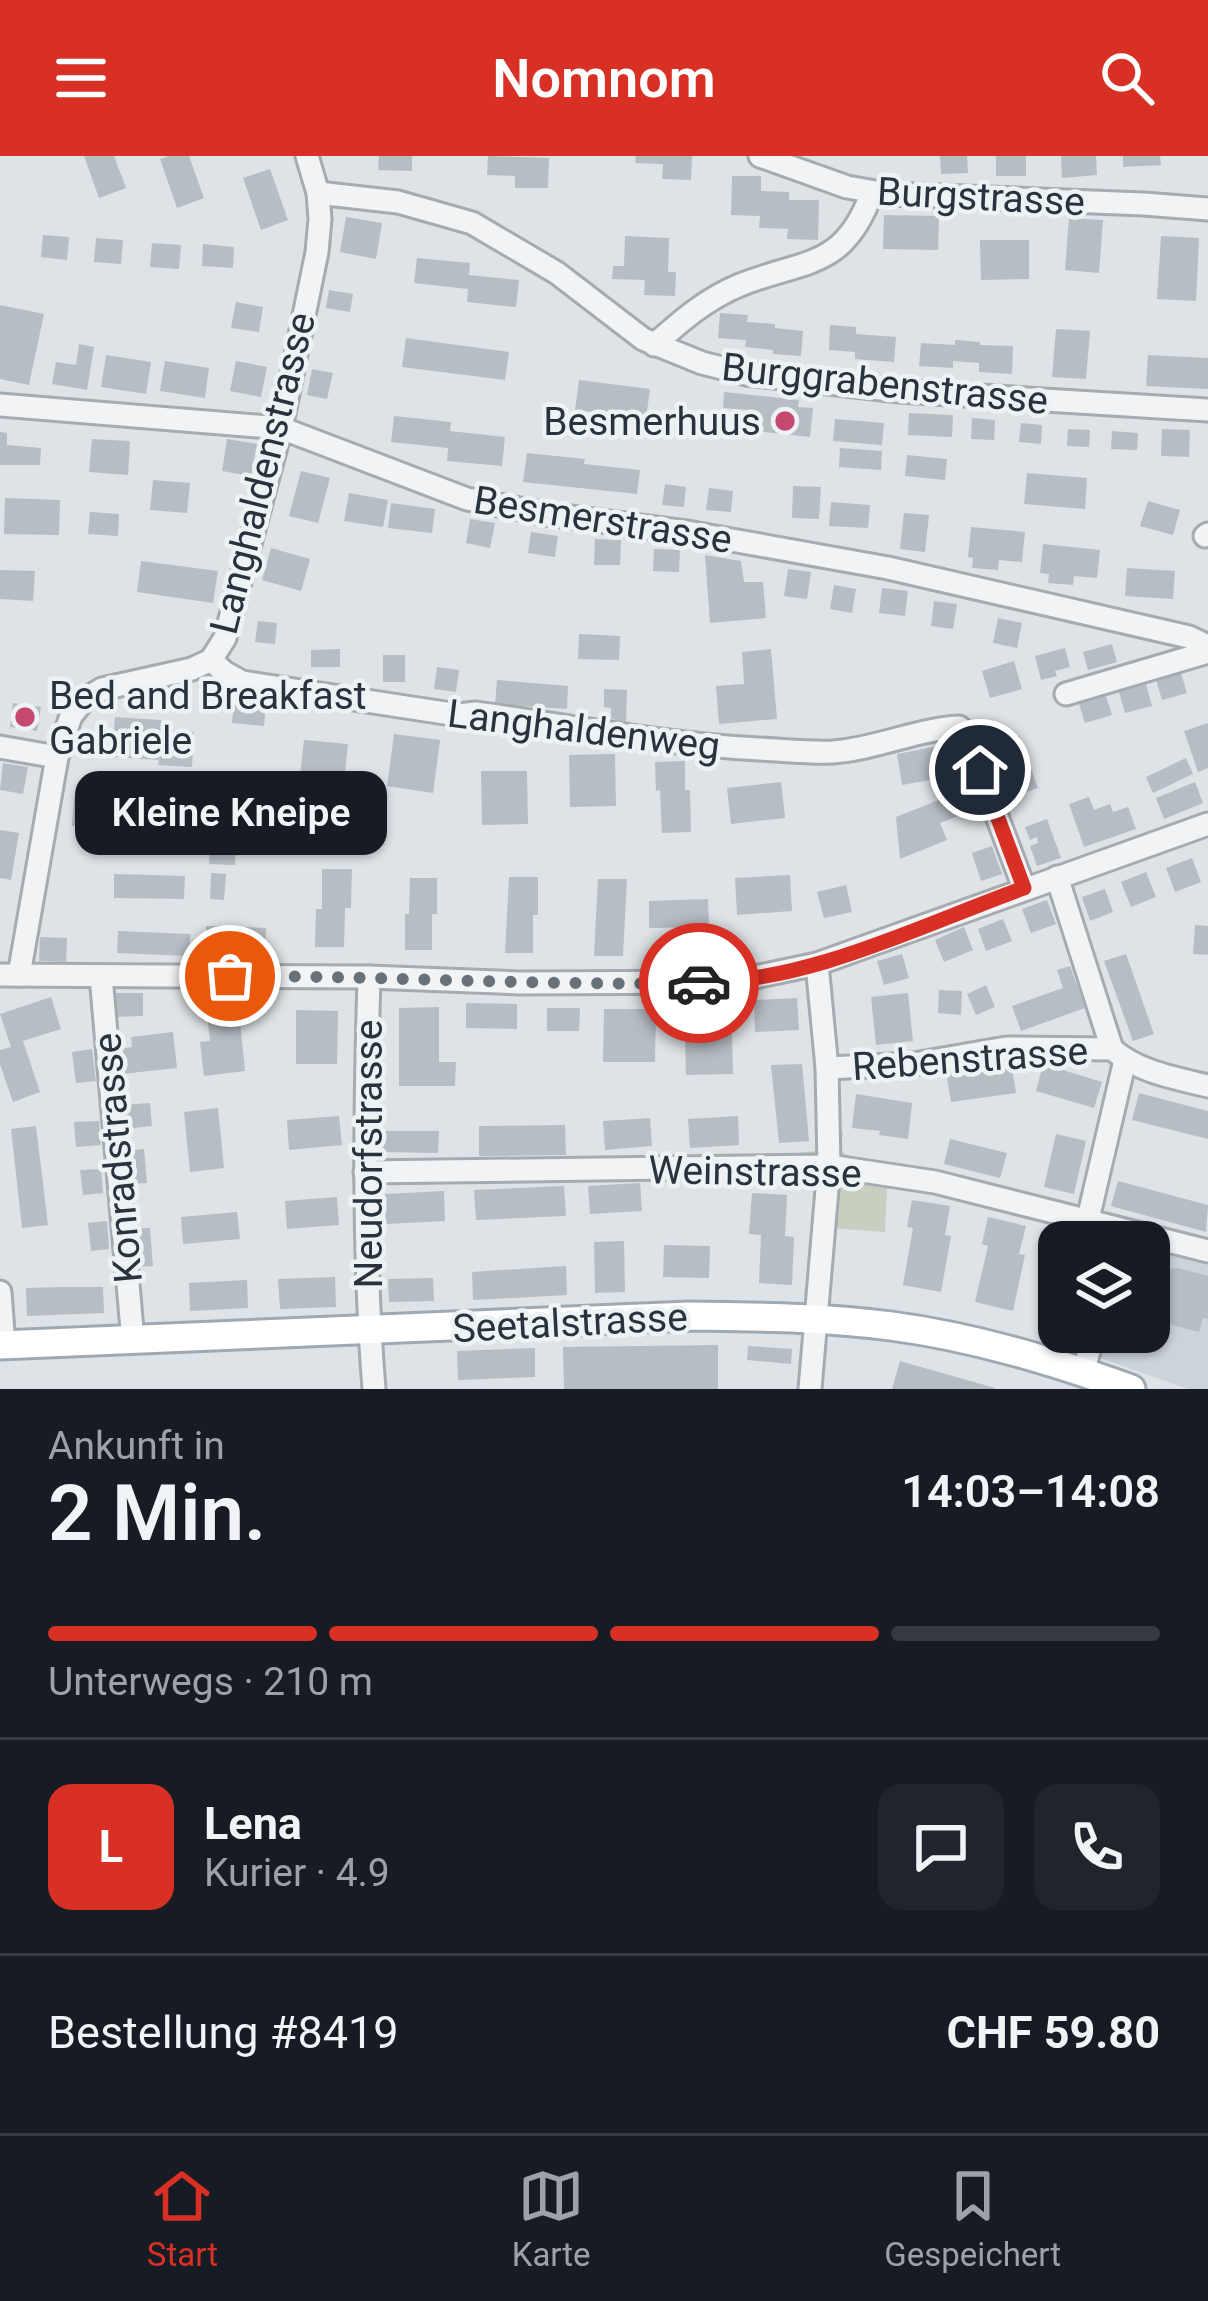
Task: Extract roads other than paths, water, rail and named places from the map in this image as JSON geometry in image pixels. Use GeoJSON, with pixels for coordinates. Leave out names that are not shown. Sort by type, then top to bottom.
{"type":"FeatureCollection","features":[{"type":"Feature","properties":{"kind":"main road","name":"Seetalstrasse"},"geometry":{"type":"LineString","coordinates":[[2,1345],[689,1316],[815,1318],[1004,1348],[1084,1370],[1131,1389]]}},
{"type":"Feature","properties":{"kind":"street","name":"Langhaldenstrasse"},"geometry":{"type":"LineString","coordinates":[[9,975],[57,757],[71,716],[102,689],[192,669],[211,660],[225,638],[281,428],[316,252],[318,193],[307,156]]}},
{"type":"Feature","properties":{"kind":"street","name":"Burgstrasse"},"geometry":{"type":"LineString","coordinates":[[760,156],[847,188],[872,192],[1208,209]]}},
{"type":"Feature","properties":{"kind":"street"},"geometry":{"type":"LineString","coordinates":[[654,344],[715,297],[744,283],[813,263],[835,250],[853,232],[872,192]]}},
{"type":"Feature","properties":{"kind":"street","name":"Burggrabenstrasse"},"geometry":{"type":"LineString","coordinates":[[318,193],[398,202],[472,223],[557,273],[654,344],[746,374],[907,392],[1208,410]]}},
{"type":"Feature","properties":{"kind":"street","name":"Besmerstrasse"},"geometry":{"type":"LineString","coordinates":[[0,405],[281,428],[467,499],[888,568],[1189,637],[1208,649]]}},
{"type":"Feature","properties":{"kind":"street"},"geometry":{"type":"LineString","coordinates":[[1066,694],[1208,649]]}},
{"type":"Feature","properties":{"kind":"street","name":"Langhaldenweg"},"geometry":{"type":"LineString","coordinates":[[211,660],[242,682],[458,716],[476,713],[712,746],[834,752],[952,727],[962,729],[1024,888]]}},
{"type":"Feature","properties":{"kind":"street"},"geometry":{"type":"LineString","coordinates":[[0,747],[57,757]]}},
{"type":"Feature","properties":{"kind":"street"},"geometry":{"type":"LineString","coordinates":[[9,975],[731,982],[817,964],[1208,824]]}},
{"type":"Feature","properties":{"kind":"street","name":"Rebenstrasse"},"geometry":{"type":"LineString","coordinates":[[1057,877],[1118,1054]]}},
{"type":"Feature","properties":{"kind":"street"},"geometry":{"type":"LineString","coordinates":[[810,1389],[829,1166],[827,1068],[817,964]]}},
{"type":"Feature","properties":{"kind":"street","name":"Konradstrasse"},"geometry":{"type":"LineString","coordinates":[[100,976],[133,1341]]}},
{"type":"Feature","properties":{"kind":"street","name":"Neudorfstrasse"},"geometry":{"type":"LineString","coordinates":[[369,977],[365,1172],[374,1389]]}},
{"type":"Feature","properties":{"kind":"street","name":"Rebenstrasse"},"geometry":{"type":"LineString","coordinates":[[827,1068],[914,1064],[1006,1048],[1118,1054],[1161,1075],[1208,1086]]}},
{"type":"Feature","properties":{"kind":"street"},"geometry":{"type":"LineString","coordinates":[[1088,1219],[1118,1054]]}},
{"type":"Feature","properties":{"kind":"street","name":"Weinstrasse"},"geometry":{"type":"LineString","coordinates":[[365,1172],[829,1166],[934,1182],[1092,1221]]}},
{"type":"Feature","properties":{"kind":"street","name":"Weinstrasse"},"geometry":{"type":"LineString","coordinates":[[1170,1244],[1208,1251]]}},
{"type":"Feature","properties":{"kind":"street"},"geometry":{"type":"LineString","coordinates":[[0,1292],[2,1345]]}},
{"type":"Feature","properties":{"kind":"street"},"geometry":{"type":"LineString","coordinates":[[1084,1370],[1088,1353]]}},
{"type":"Feature","properties":{"kind":"place","name":"Besmerhuus"},"geometry":{"type":"Point","coordinates":[785,421]}},
{"type":"Feature","properties":{"kind":"place","name":"Bed and Breakfast Gabriele"},"geometry":{"type":"Point","coordinates":[25,717]}},
{"type":"Feature","properties":{"kind":"place","name":"Kleine Kneipe"},"geometry":{"type":"Point","coordinates":[230,976]}}]}
